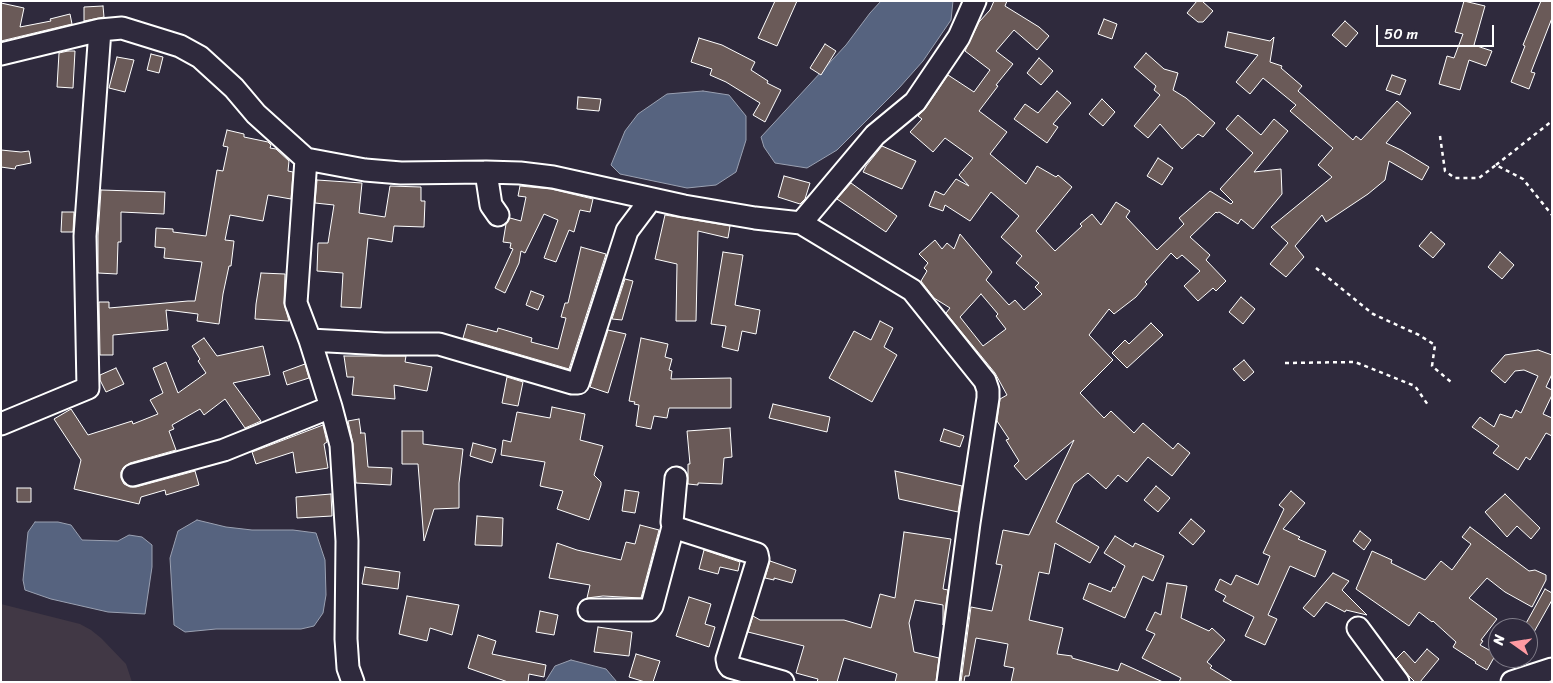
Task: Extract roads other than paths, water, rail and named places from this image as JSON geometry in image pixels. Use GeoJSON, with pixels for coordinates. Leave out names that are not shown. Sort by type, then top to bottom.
{"type":"FeatureCollection","features":[{"type":"Feature","properties":{"kind":"street"},"geometry":{"type":"LineString","coordinates":[[801,222],[875,136],[916,102],[960,37],[976,1]]}},
{"type":"Feature","properties":{"kind":"street"},"geometry":{"type":"LineString","coordinates":[[1,54],[100,30],[122,28],[180,46],[200,57],[234,88],[256,114],[306,159],[365,170],[401,173],[448,174],[486,172],[520,173],[553,177],[651,199],[755,218],[801,222],[912,290],[985,381],[988,390],[948,682]]}},
{"type":"Feature","properties":{"kind":"street"},"geometry":{"type":"LineString","coordinates":[[1,424],[88,388],[85,236],[100,30]]}},
{"type":"Feature","properties":{"kind":"street"},"geometry":{"type":"LineString","coordinates":[[306,159],[296,303],[310,340],[341,445],[347,541],[346,639],[348,668],[353,682]]}},
{"type":"Feature","properties":{"kind":"street"},"geometry":{"type":"LineString","coordinates":[[486,172],[491,205],[498,215]]}},
{"type":"Feature","properties":{"kind":"street"},"geometry":{"type":"LineString","coordinates":[[310,340],[439,344],[572,383],[578,383],[627,231],[651,199]]}},
{"type":"Feature","properties":{"kind":"street"},"geometry":{"type":"LineString","coordinates":[[133,475],[224,450],[331,407]]}},
{"type":"Feature","properties":{"kind":"street"},"geometry":{"type":"LineString","coordinates":[[589,610],[649,610],[652,606],[673,527],[676,478]]}},
{"type":"Feature","properties":{"kind":"street"},"geometry":{"type":"LineString","coordinates":[[673,527],[757,554],[758,559],[727,659],[730,667],[782,682]]}},
{"type":"Feature","properties":{"kind":"street"},"geometry":{"type":"LineString","coordinates":[[1358,628],[1398,682]]}},
{"type":"Feature","properties":{"kind":"street"},"geometry":{"type":"LineString","coordinates":[[1512,682],[1552,669]]}},
{"type":"Feature","properties":{"kind":"water"},"geometry":{"type":"Polygon","coordinates":[[[881,1],[953,1],[951,20],[923,61],[899,88],[837,150],[807,168],[775,163],[764,147],[761,137],[846,45],[881,1]]]}},
{"type":"Feature","properties":{"kind":"water"},"geometry":{"type":"Polygon","coordinates":[[[703,91],[729,95],[746,116],[746,140],[736,172],[716,185],[687,188],[620,174],[611,165],[625,131],[638,114],[667,94],[703,91]]]}},
{"type":"Feature","properties":{"kind":"water"},"geometry":{"type":"Polygon","coordinates":[[[197,520],[226,527],[252,530],[293,530],[316,533],[325,560],[326,595],[323,613],[314,626],[301,629],[216,629],[185,632],[174,625],[170,558],[178,531],[197,520]]]}},
{"type":"Feature","properties":{"kind":"water"},"geometry":{"type":"Polygon","coordinates":[[[35,522],[58,522],[71,525],[82,540],[118,541],[129,535],[142,537],[152,545],[152,567],[145,614],[108,612],[51,599],[25,590],[23,580],[28,532],[35,522]]]}},
{"type":"Feature","properties":{"kind":"water"},"geometry":{"type":"Polygon","coordinates":[[[571,660],[606,669],[617,682],[545,682],[555,666],[571,660]]]}}]}
